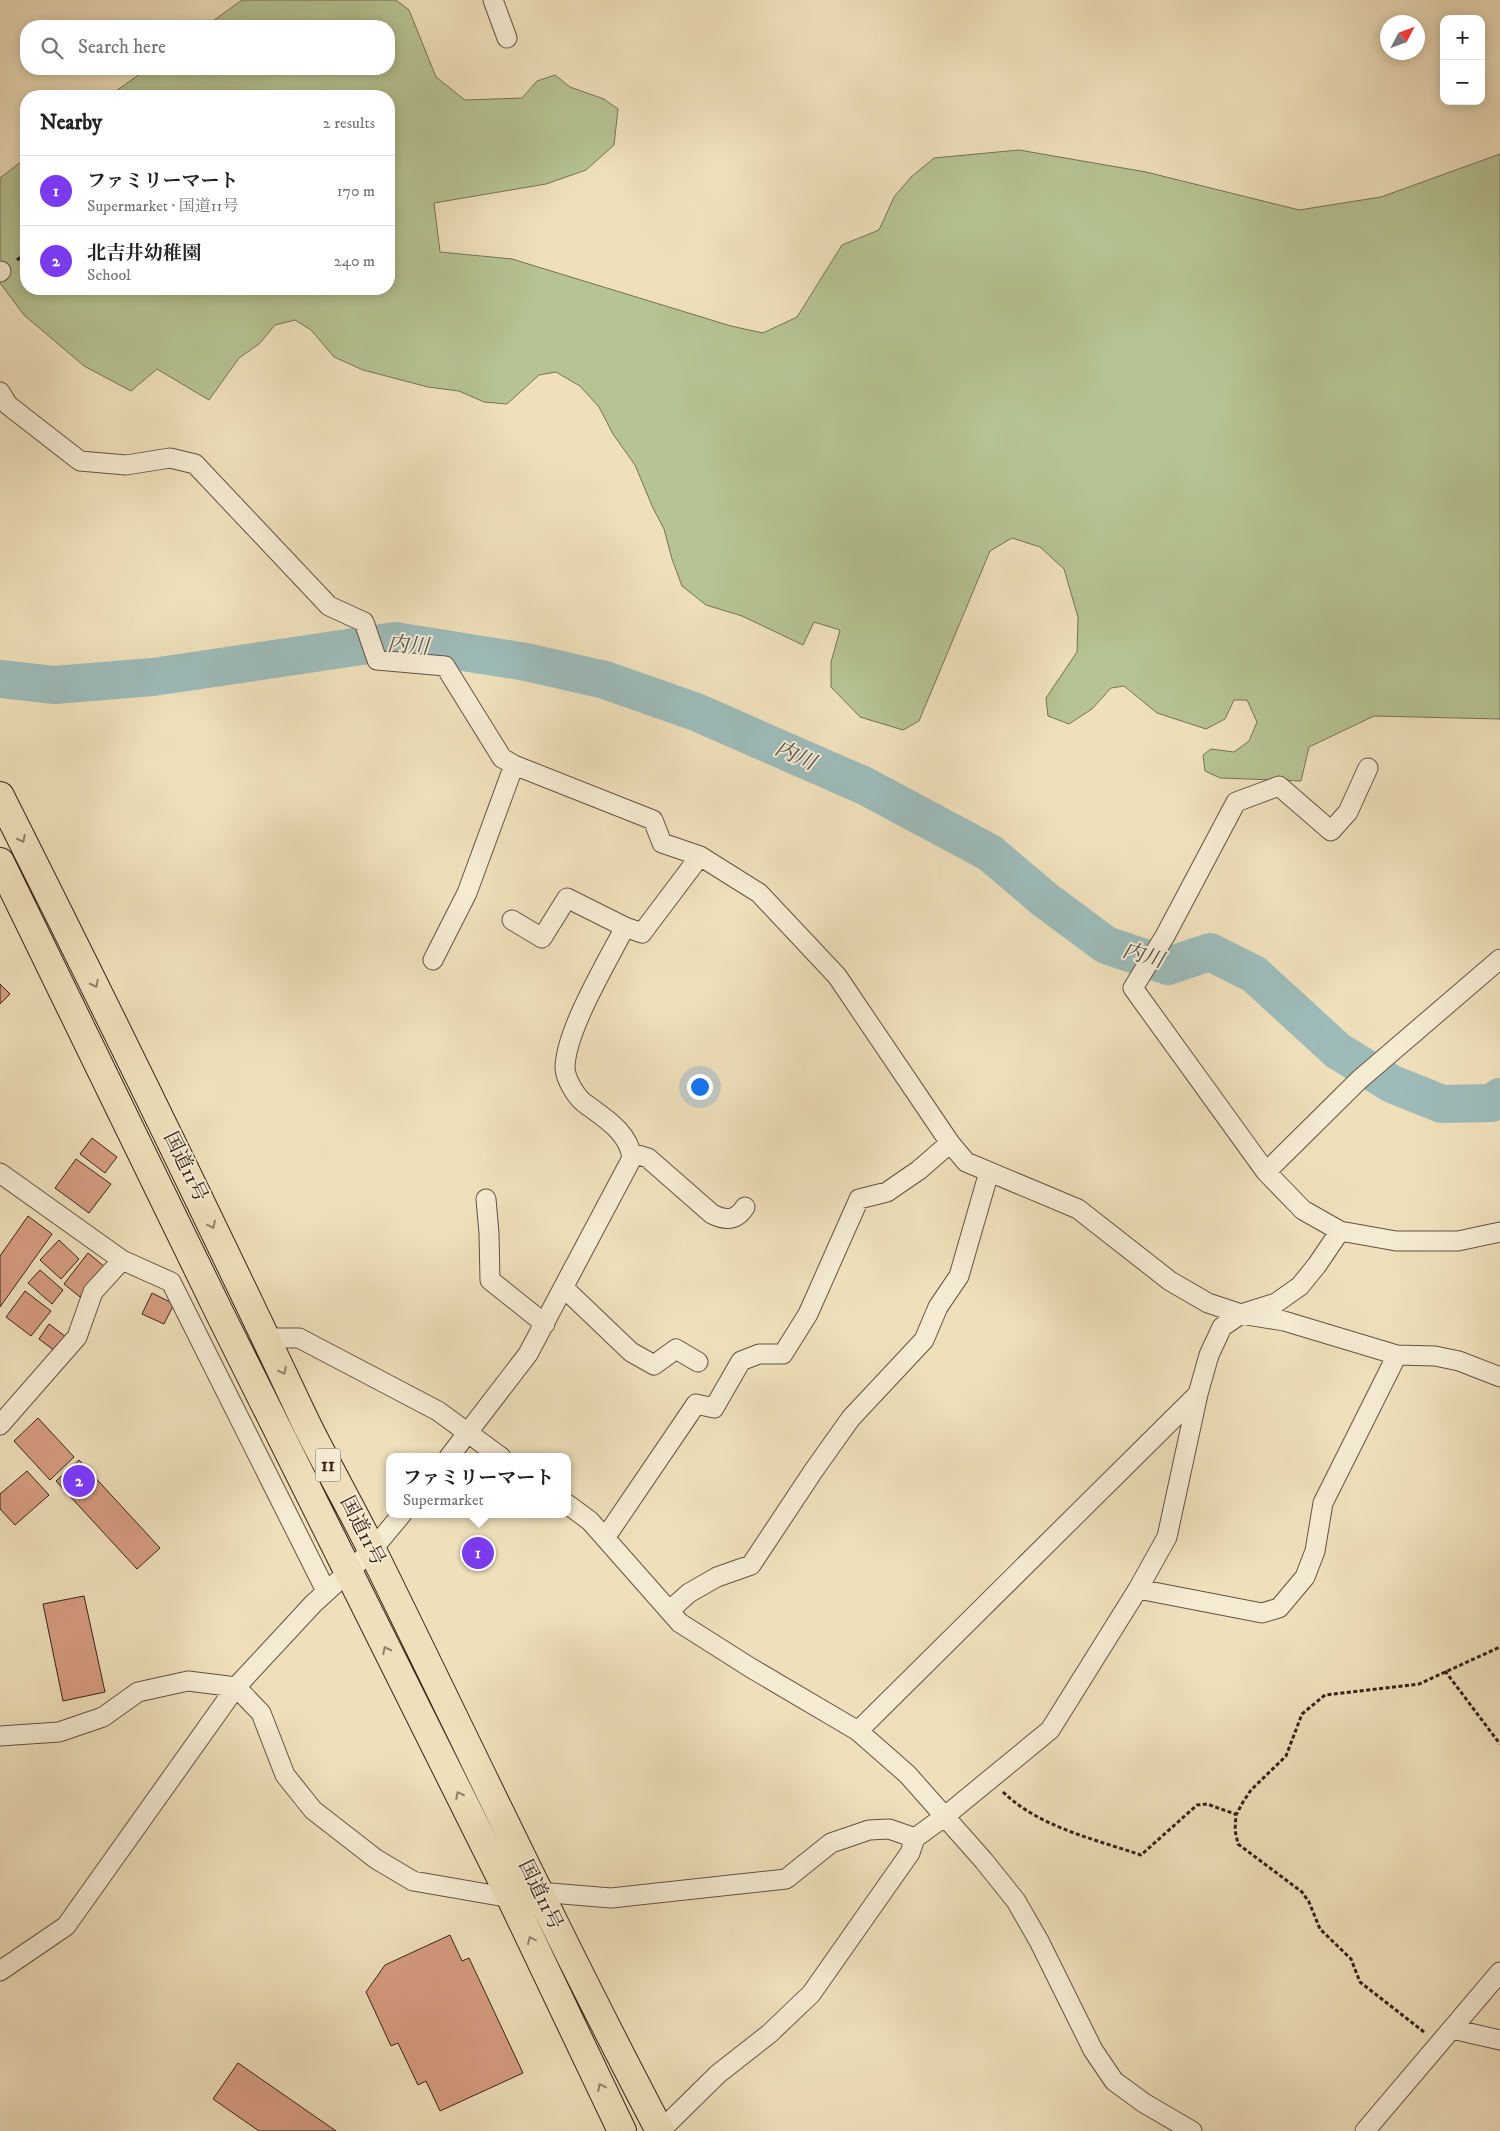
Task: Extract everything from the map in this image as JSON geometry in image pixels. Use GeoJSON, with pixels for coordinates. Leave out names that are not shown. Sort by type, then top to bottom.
{"type":"FeatureCollection","features":[{"type":"Feature","properties":{"kind":"highway","name":"国道11号"},"geometry":{"type":"LineString","coordinates":[[0,796],[109,1012],[307,1424],[372,1550],[538,1892],[660,2131]]}},
{"type":"Feature","properties":{"kind":"highway","name":"国道11号"},"geometry":{"type":"LineString","coordinates":[[0,862],[348,1572],[511,1898],[622,2131]]}},
{"type":"Feature","properties":{"kind":"street"},"geometry":{"type":"LineString","coordinates":[[493,0],[507,38]]}},
{"type":"Feature","properties":{"kind":"street"},"geometry":{"type":"LineString","coordinates":[[0,392],[8,405],[80,461],[126,465],[170,458],[195,464],[329,606],[364,622],[377,660],[445,666],[502,758],[514,765],[652,820],[662,843],[700,856],[759,893],[837,976],[950,1143],[966,1162],[1078,1209],[1170,1281],[1208,1303],[1241,1314],[1284,1321],[1397,1354],[1435,1356],[1459,1362],[1500,1377]]}},
{"type":"Feature","properties":{"kind":"street"},"geometry":{"type":"LineString","coordinates":[[433,960],[467,893],[514,765]]}},
{"type":"Feature","properties":{"kind":"street"},"geometry":{"type":"LineString","coordinates":[[1368,768],[1348,812],[1331,831],[1279,786],[1236,802],[1165,936],[1133,988],[1266,1172],[1303,1210],[1340,1231],[1396,1241],[1458,1241],[1500,1232]]}},
{"type":"Feature","properties":{"kind":"street"},"geometry":{"type":"LineString","coordinates":[[512,920],[542,938],[567,898],[642,934],[700,856]]}},
{"type":"Feature","properties":{"kind":"street"},"geometry":{"type":"LineString","coordinates":[[452,1453],[528,1354],[632,1158],[630,1144],[607,1120],[579,1100],[565,1069],[568,1042],[624,926]]}},
{"type":"Feature","properties":{"kind":"street"},"geometry":{"type":"LineString","coordinates":[[1266,1172],[1359,1080],[1500,959]]}},
{"type":"Feature","properties":{"kind":"street"},"geometry":{"type":"LineString","coordinates":[[605,1538],[696,1404],[714,1408],[741,1361],[759,1354],[783,1354],[808,1314],[860,1199],[887,1192],[918,1170],[950,1143]]}},
{"type":"Feature","properties":{"kind":"street"},"geometry":{"type":"LineString","coordinates":[[632,1153],[648,1158],[712,1214],[721,1219],[731,1220],[740,1215],[745,1208]]}},
{"type":"Feature","properties":{"kind":"street"},"geometry":{"type":"LineString","coordinates":[[670,1610],[689,1593],[717,1577],[751,1564],[851,1418],[924,1340],[938,1307],[959,1276],[989,1172]]}},
{"type":"Feature","properties":{"kind":"street"},"geometry":{"type":"LineString","coordinates":[[0,1173],[122,1260],[171,1282],[326,1591]]}},
{"type":"Feature","properties":{"kind":"street"},"geometry":{"type":"LineString","coordinates":[[486,1199],[490,1280],[544,1324]]}},
{"type":"Feature","properties":{"kind":"street"},"geometry":{"type":"LineString","coordinates":[[660,2131],[718,2074],[769,2034],[811,1994],[910,1853],[915,1838],[944,1818],[1050,1730],[1138,1589],[1167,1536],[1198,1394],[1209,1355],[1222,1327],[1241,1314],[1276,1303],[1300,1286],[1340,1231]]}},
{"type":"Feature","properties":{"kind":"street"},"geometry":{"type":"LineString","coordinates":[[0,1425],[77,1338],[94,1292],[122,1260]]}},
{"type":"Feature","properties":{"kind":"street"},"geometry":{"type":"LineString","coordinates":[[564,1288],[631,1352],[638,1356],[654,1364],[676,1348],[698,1362]]}},
{"type":"Feature","properties":{"kind":"street"},"geometry":{"type":"LineString","coordinates":[[267,1338],[298,1338],[438,1411],[496,1453]]}},
{"type":"Feature","properties":{"kind":"street"},"geometry":{"type":"LineString","coordinates":[[1138,1589],[1262,1613],[1278,1608],[1305,1577],[1315,1552],[1323,1503],[1397,1354]]}},
{"type":"Feature","properties":{"kind":"street"},"geometry":{"type":"LineString","coordinates":[[858,1731],[1198,1394]]}},
{"type":"Feature","properties":{"kind":"street"},"geometry":{"type":"LineString","coordinates":[[571,1507],[590,1521],[680,1622],[751,1668],[858,1731],[908,1775],[984,1861],[1016,1901],[1039,1942],[1092,2050],[1114,2081],[1144,2104],[1192,2131]]}},
{"type":"Feature","properties":{"kind":"street"},"geometry":{"type":"LineString","coordinates":[[0,1970],[66,1926],[236,1687],[326,1591],[372,1550],[399,1518]]}},
{"type":"Feature","properties":{"kind":"street"},"geometry":{"type":"LineString","coordinates":[[0,1736],[59,1732],[103,1717],[138,1692],[188,1681],[236,1687],[261,1713],[285,1775],[312,1810],[361,1847],[413,1881],[511,1898]]}},
{"type":"Feature","properties":{"kind":"street"},"geometry":{"type":"LineString","coordinates":[[538,1892],[611,1898],[786,1879],[831,1842],[870,1830],[889,1828],[915,1838]]}},
{"type":"Feature","properties":{"kind":"street"},"geometry":{"type":"LineString","coordinates":[[1364,2131],[1500,1972]]}},
{"type":"Feature","properties":{"kind":"street"},"geometry":{"type":"LineString","coordinates":[[1452,2030],[1500,2040]]}},
{"type":"Feature","properties":{"kind":"path"},"geometry":{"type":"LineString","coordinates":[[1439,2044],[1360,1982],[1351,1958],[1320,1929],[1309,1902],[1302,1892],[1238,1844],[1235,1830],[1236,1814],[1252,1790],[1286,1756],[1294,1740],[1302,1714],[1326,1695],[1419,1684],[1500,1647]]}},
{"type":"Feature","properties":{"kind":"path"},"geometry":{"type":"LineString","coordinates":[[1445,1671],[1500,1744]]}},
{"type":"Feature","properties":{"kind":"path"},"geometry":{"type":"LineString","coordinates":[[990,1779],[1018,1806],[1064,1829],[1141,1855],[1197,1805],[1207,1804],[1236,1814]]}},
{"type":"Feature","properties":{"kind":"green space"},"geometry":{"type":"Polygon","coordinates":[[[242,0],[396,0],[409,10],[436,77],[465,100],[522,98],[537,81],[555,75],[570,87],[604,99],[618,109],[614,145],[586,170],[546,184],[434,203],[440,252],[512,259],[731,326],[763,333],[797,317],[842,245],[879,230],[894,197],[911,177],[934,158],[1019,150],[1146,172],[1299,210],[1381,197],[1500,154],[1500,719],[1374,716],[1309,747],[1301,781],[1220,778],[1205,771],[1203,755],[1211,749],[1234,752],[1249,741],[1257,722],[1247,700],[1234,700],[1225,719],[1206,729],[1157,713],[1124,686],[1111,688],[1092,709],[1069,724],[1048,716],[1046,698],[1077,652],[1078,617],[1064,569],[1040,547],[1012,538],[990,551],[919,721],[903,730],[860,717],[831,687],[831,662],[840,630],[814,622],[803,645],[742,616],[706,605],[682,586],[664,529],[635,465],[613,434],[599,407],[580,386],[556,372],[539,375],[507,404],[484,402],[459,391],[428,387],[363,370],[334,357],[311,330],[295,320],[275,325],[259,344],[239,358],[209,400],[157,369],[131,391],[84,366],[24,315],[0,283],[0,178],[20,163],[20,295],[395,295],[395,90],[117,90],[139,75],[395,75],[395,20],[214,20],[242,0]]]}},
{"type":"Feature","properties":{"kind":"building"},"geometry":{"type":"Polygon","coordinates":[[[0,984],[10,994],[0,1004],[0,984]]]}},
{"type":"Feature","properties":{"kind":"building"},"geometry":{"type":"Polygon","coordinates":[[[92,1138],[117,1157],[105,1173],[80,1154],[92,1138]]]}},
{"type":"Feature","properties":{"kind":"building"},"geometry":{"type":"Polygon","coordinates":[[[76,1159],[111,1184],[89,1213],[55,1188],[76,1159]]]}},
{"type":"Feature","properties":{"kind":"building"},"geometry":{"type":"Polygon","coordinates":[[[28,1216],[52,1234],[0,1307],[0,1256],[28,1216]]]}},
{"type":"Feature","properties":{"kind":"building"},"geometry":{"type":"Polygon","coordinates":[[[59,1240],[79,1259],[61,1279],[40,1260],[59,1240]]]}},
{"type":"Feature","properties":{"kind":"building"},"geometry":{"type":"Polygon","coordinates":[[[88,1253],[105,1267],[80,1297],[64,1284],[88,1253]]]}},
{"type":"Feature","properties":{"kind":"building"},"geometry":{"type":"Polygon","coordinates":[[[40,1270],[63,1290],[52,1304],[28,1283],[40,1270]]]}},
{"type":"Feature","properties":{"kind":"building"},"geometry":{"type":"Polygon","coordinates":[[[25,1291],[51,1311],[31,1336],[6,1317],[25,1291]]]}},
{"type":"Feature","properties":{"kind":"building"},"geometry":{"type":"Polygon","coordinates":[[[152,1293],[174,1304],[164,1324],[142,1314],[152,1293]]]}},
{"type":"Feature","properties":{"kind":"building"},"geometry":{"type":"Polygon","coordinates":[[[49,1324],[66,1337],[55,1351],[39,1339],[49,1324]]]}},
{"type":"Feature","properties":{"kind":"building"},"geometry":{"type":"Polygon","coordinates":[[[38,1418],[74,1457],[50,1480],[14,1441],[38,1418]]]}},
{"type":"Feature","properties":{"kind":"building"},"geometry":{"type":"Polygon","coordinates":[[[79,1460],[160,1548],[137,1569],[56,1481],[79,1460]]]}},
{"type":"Feature","properties":{"kind":"building"},"geometry":{"type":"Polygon","coordinates":[[[27,1471],[49,1495],[15,1525],[0,1509],[0,1494],[27,1471]]]}},
{"type":"Feature","properties":{"kind":"building"},"geometry":{"type":"Polygon","coordinates":[[[84,1596],[105,1692],[63,1701],[43,1604],[84,1596]]]}},
{"type":"Feature","properties":{"kind":"building"},"geometry":{"type":"Polygon","coordinates":[[[450,1935],[462,1961],[469,1958],[523,2073],[440,2111],[426,2081],[418,2085],[398,2043],[391,2046],[366,1992],[385,1965],[450,1935]]]}},
{"type":"Feature","properties":{"kind":"building"},"geometry":{"type":"Polygon","coordinates":[[[238,2063],[336,2131],[259,2131],[213,2099],[238,2063]]]}},
{"type":"Feature","properties":{"kind":"waterway","name":"内川"},"geometry":{"type":"LineString","coordinates":[[0,679],[54,685],[153,677],[395,641],[526,662],[605,680],[696,712],[865,786],[990,853],[1044,899],[1106,945],[1168,966],[1210,952],[1254,974],[1338,1051],[1392,1084],[1442,1104],[1491,1103],[1500,1097]]}},
{"type":"Feature","properties":{"kind":"place","name":"北吉井幼稚園"},"geometry":{"type":"Point","coordinates":[79,1481]}},
{"type":"Feature","properties":{"kind":"place","name":"ファミリーマート"},"geometry":{"type":"Point","coordinates":[478,1553]}}]}
